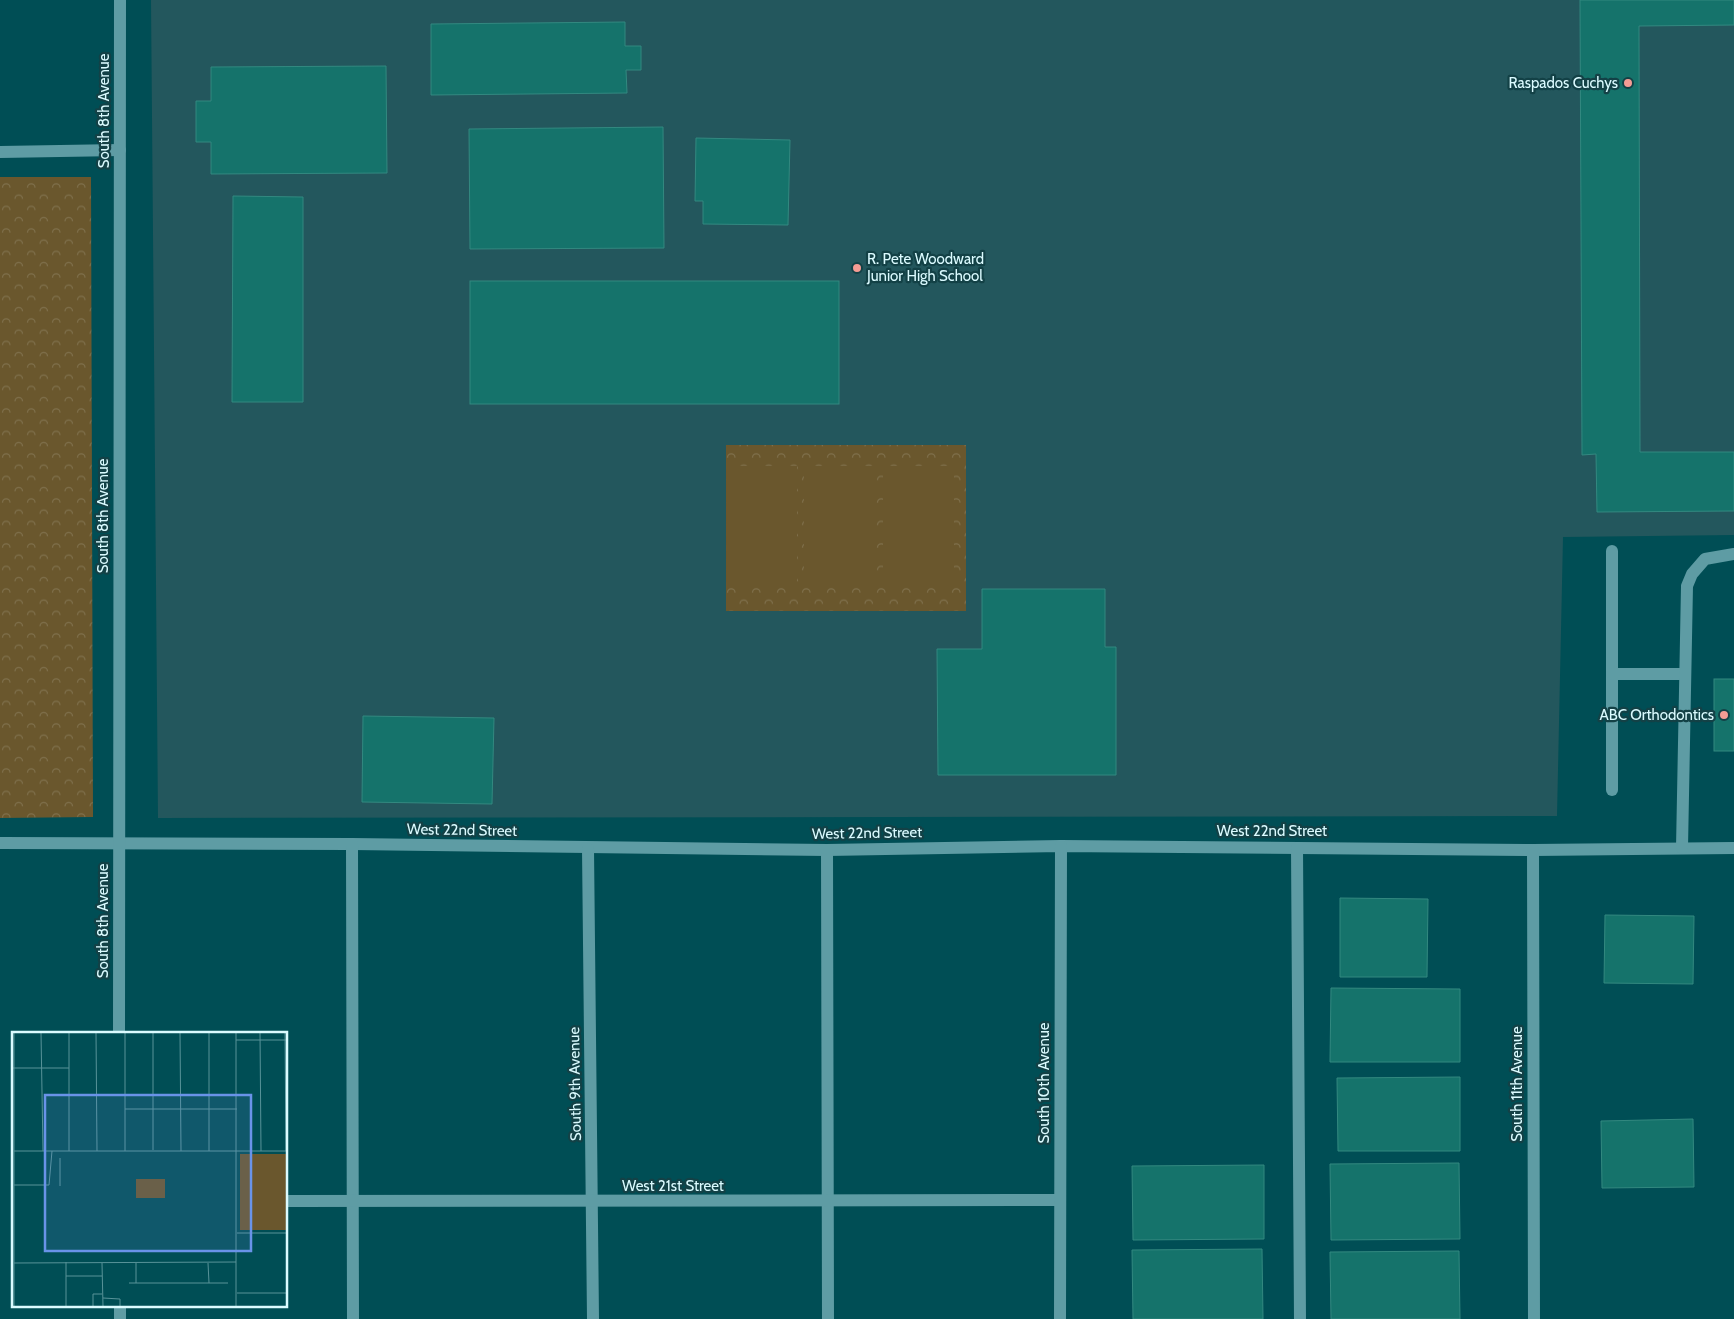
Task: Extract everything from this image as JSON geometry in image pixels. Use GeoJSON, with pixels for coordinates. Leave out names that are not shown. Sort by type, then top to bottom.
{"type":"FeatureCollection","features":[{"type":"Feature","properties":{"kind":"street","name":"South 8th Avenue"},"geometry":{"type":"LineString","coordinates":[[119,1032],[120,0]]}},
{"type":"Feature","properties":{"kind":"street"},"geometry":{"type":"LineString","coordinates":[[0,152],[120,150]]}},
{"type":"Feature","properties":{"kind":"street"},"geometry":{"type":"LineString","coordinates":[[1612,550],[1612,790]]}},
{"type":"Feature","properties":{"kind":"street"},"geometry":{"type":"LineString","coordinates":[[1682,848],[1687,586],[1692,574],[1705,559],[1734,554]]}},
{"type":"Feature","properties":{"kind":"street"},"geometry":{"type":"LineString","coordinates":[[1612,674],[1684,674]]}},
{"type":"Feature","properties":{"kind":"street","name":"West 22nd Street"},"geometry":{"type":"LineString","coordinates":[[0,844],[352,844],[588,849],[827,850],[1061,846],[1533,850],[1734,848]]}},
{"type":"Feature","properties":{"kind":"street"},"geometry":{"type":"LineString","coordinates":[[352,844],[353,1319]]}},
{"type":"Feature","properties":{"kind":"street","name":"South 10th Avenue"},"geometry":{"type":"LineString","coordinates":[[1060,1319],[1061,846]]}},
{"type":"Feature","properties":{"kind":"street"},"geometry":{"type":"LineString","coordinates":[[1297,848],[1300,1319]]}},
{"type":"Feature","properties":{"kind":"street","name":"South 9th Avenue"},"geometry":{"type":"LineString","coordinates":[[588,849],[593,1319]]}},
{"type":"Feature","properties":{"kind":"street"},"geometry":{"type":"LineString","coordinates":[[827,850],[828,1319]]}},
{"type":"Feature","properties":{"kind":"street","name":"South 11th Avenue"},"geometry":{"type":"LineString","coordinates":[[1533,850],[1534,1319]]}},
{"type":"Feature","properties":{"kind":"street","name":"West 21st Street"},"geometry":{"type":"LineString","coordinates":[[288,1201],[1060,1200]]}},
{"type":"Feature","properties":{"kind":"street"},"geometry":{"type":"LineString","coordinates":[[120,1306],[120,1319]]}},
{"type":"Feature","properties":{"kind":"shaded area","name":"R. Pete Woodward Junior High School"},"geometry":{"type":"Polygon","coordinates":[[[151,0],[1734,0],[1734,535],[1563,537],[1557,816],[158,818],[151,0]]]}},
{"type":"Feature","properties":{"kind":"green space"},"geometry":{"type":"Polygon","coordinates":[[[0,177],[91,177],[93,817],[0,818],[0,177]]]}},
{"type":"Feature","properties":{"kind":"green space"},"geometry":{"type":"Polygon","coordinates":[[[726,445],[966,445],[966,611],[726,611],[726,445]]]}},
{"type":"Feature","properties":{"kind":"green space"},"geometry":{"type":"Polygon","coordinates":[[[727,466],[797,466],[797,586],[726,586],[727,466]]]}},
{"type":"Feature","properties":{"kind":"green space"},"geometry":{"type":"Polygon","coordinates":[[[804,466],[875,466],[875,586],[804,586],[804,466]]]}},
{"type":"Feature","properties":{"kind":"green space"},"geometry":{"type":"Polygon","coordinates":[[[883,466],[954,466],[954,586],[883,586],[883,466]]]}},
{"type":"Feature","properties":{"kind":"building"},"geometry":{"type":"Polygon","coordinates":[[[1580,0],[1734,0],[1734,25],[1639,26],[1640,452],[1734,452],[1734,511],[1597,512],[1596,454],[1582,455],[1580,0]]]}},
{"type":"Feature","properties":{"kind":"building"},"geometry":{"type":"Polygon","coordinates":[[[625,22],[625,46],[641,46],[641,70],[626,70],[627,93],[431,95],[431,24],[625,22]]]}},
{"type":"Feature","properties":{"kind":"building"},"geometry":{"type":"Polygon","coordinates":[[[386,66],[387,173],[211,174],[211,142],[196,142],[196,101],[211,101],[211,67],[386,66]]]}},
{"type":"Feature","properties":{"kind":"building"},"geometry":{"type":"Polygon","coordinates":[[[663,127],[664,248],[470,249],[469,129],[663,127]]]}},
{"type":"Feature","properties":{"kind":"building"},"geometry":{"type":"Polygon","coordinates":[[[696,138],[790,140],[788,225],[703,224],[703,201],[695,201],[696,138]]]}},
{"type":"Feature","properties":{"kind":"building"},"geometry":{"type":"Polygon","coordinates":[[[233,196],[303,197],[303,402],[232,402],[233,196]]]}},
{"type":"Feature","properties":{"kind":"building"},"geometry":{"type":"Polygon","coordinates":[[[470,281],[839,281],[839,404],[470,404],[470,281]]]}},
{"type":"Feature","properties":{"kind":"building"},"geometry":{"type":"Polygon","coordinates":[[[982,589],[1105,589],[1105,647],[1116,647],[1116,775],[938,775],[937,649],[982,649],[982,589]]]}},
{"type":"Feature","properties":{"kind":"building","name":"ABC Orthodontics"},"geometry":{"type":"Polygon","coordinates":[[[1714,679],[1734,679],[1734,751],[1714,751],[1714,679]]]}},
{"type":"Feature","properties":{"kind":"building"},"geometry":{"type":"Polygon","coordinates":[[[363,716],[494,718],[492,804],[362,802],[363,716]]]}},
{"type":"Feature","properties":{"kind":"building"},"geometry":{"type":"Polygon","coordinates":[[[1340,898],[1428,899],[1427,977],[1340,977],[1340,898]]]}},
{"type":"Feature","properties":{"kind":"building"},"geometry":{"type":"Polygon","coordinates":[[[1605,915],[1694,916],[1693,984],[1604,983],[1605,915]]]}},
{"type":"Feature","properties":{"kind":"building"},"geometry":{"type":"Polygon","coordinates":[[[1331,988],[1460,989],[1460,1062],[1330,1062],[1331,988]]]}},
{"type":"Feature","properties":{"kind":"building"},"geometry":{"type":"Polygon","coordinates":[[[1460,1077],[1460,1151],[1338,1151],[1337,1078],[1460,1077]]]}},
{"type":"Feature","properties":{"kind":"building"},"geometry":{"type":"Polygon","coordinates":[[[1693,1119],[1694,1187],[1602,1188],[1601,1121],[1693,1119]]]}},
{"type":"Feature","properties":{"kind":"building"},"geometry":{"type":"Polygon","coordinates":[[[1459,1163],[1460,1239],[1331,1240],[1330,1164],[1459,1163]]]}},
{"type":"Feature","properties":{"kind":"building"},"geometry":{"type":"Polygon","coordinates":[[[1264,1165],[1264,1239],[1133,1240],[1132,1166],[1264,1165]]]}},
{"type":"Feature","properties":{"kind":"building"},"geometry":{"type":"Polygon","coordinates":[[[1262,1249],[1263,1319],[1133,1319],[1132,1250],[1262,1249]]]}},
{"type":"Feature","properties":{"kind":"building"},"geometry":{"type":"Polygon","coordinates":[[[1459,1251],[1460,1319],[1331,1319],[1330,1252],[1459,1251]]]}},
{"type":"Feature","properties":{"kind":"place","name":"Raspados Cuchys"},"geometry":{"type":"Point","coordinates":[1628,83]}},
{"type":"Feature","properties":{"kind":"place","name":"R. Pete Woodward Junior High School"},"geometry":{"type":"Point","coordinates":[857,268]}},
{"type":"Feature","properties":{"kind":"place","name":"ABC Orthodontics"},"geometry":{"type":"Point","coordinates":[1724,715]}}]}
